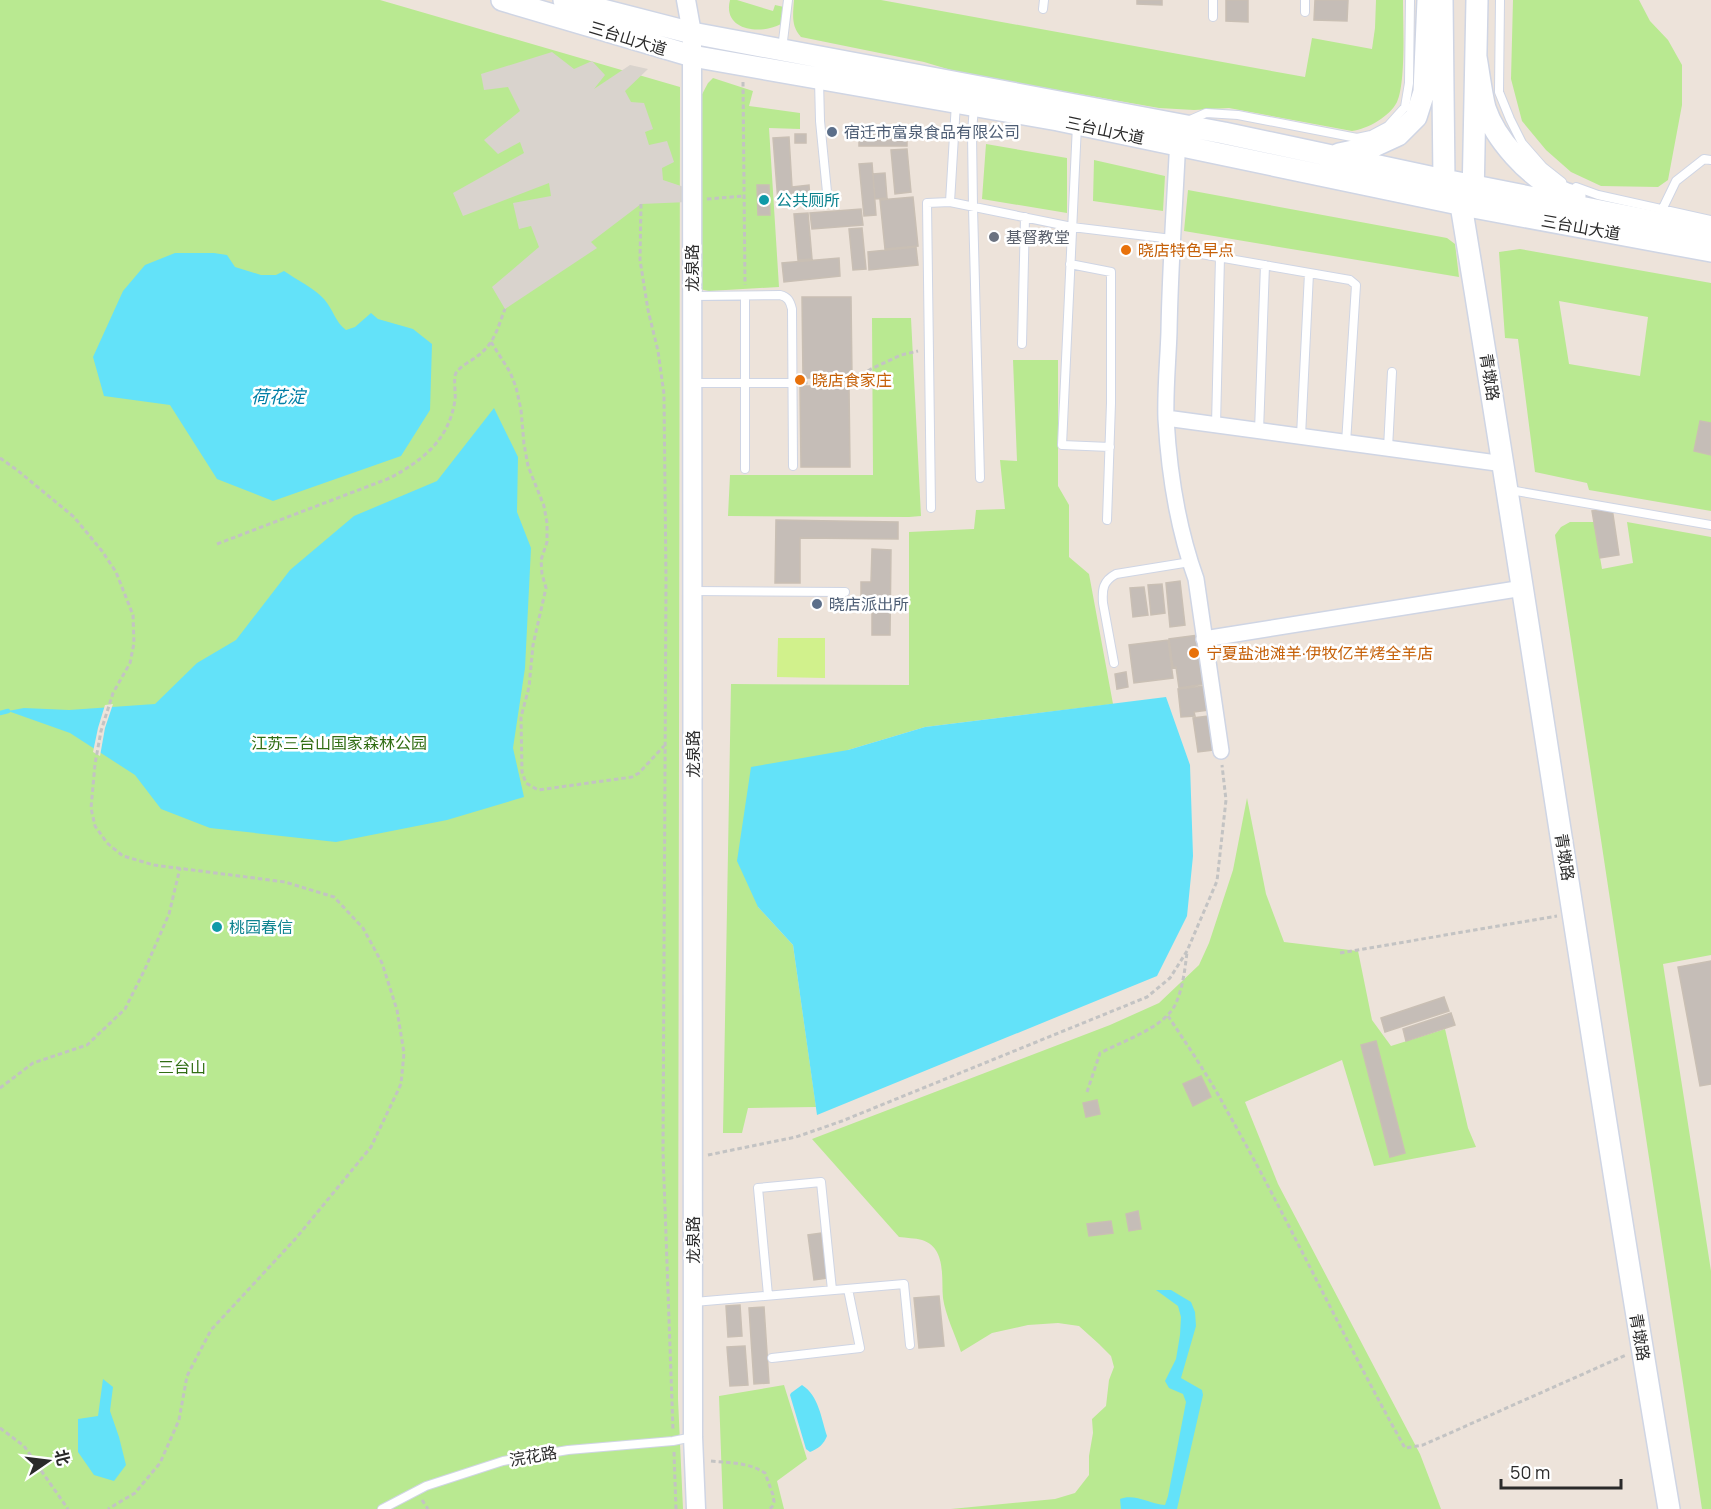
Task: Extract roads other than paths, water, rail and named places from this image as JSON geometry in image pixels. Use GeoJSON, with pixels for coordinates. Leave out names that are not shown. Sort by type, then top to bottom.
{"type":"FeatureCollection","features":[{"type":"Feature","properties":{"kind":"main road","name":"三台山大道"},"geometry":{"type":"LineString","coordinates":[[502,0],[692,56],[819,79],[966,95]]}},
{"type":"Feature","properties":{"kind":"main road","name":"三台山大道"},"geometry":{"type":"LineString","coordinates":[[564,0],[692,33],[782,50],[966,95],[1178,135],[1461,205],[1653,223],[1711,251]]}},
{"type":"Feature","properties":{"kind":"main road"},"geometry":{"type":"LineString","coordinates":[[1330,156],[1372,147],[1398,135],[1416,117],[1424,92],[1428,0]]}},
{"type":"Feature","properties":{"kind":"main road"},"geometry":{"type":"LineString","coordinates":[[1442,0],[1444,180],[1461,205]]}},
{"type":"Feature","properties":{"kind":"main road","name":"青墩路"},"geometry":{"type":"LineString","coordinates":[[1477,0],[1473,185],[1461,205],[1669,1509]]}},
{"type":"Feature","properties":{"kind":"main road"},"geometry":{"type":"LineString","coordinates":[[1476,57],[1486,109],[1495,129],[1510,150],[1533,175],[1558,191],[1653,223]]}},
{"type":"Feature","properties":{"kind":"main road","name":"三台山大道"},"geometry":{"type":"LineString","coordinates":[[1178,135],[1330,156],[1711,233]]}},
{"type":"Feature","properties":{"kind":"street","name":"龙泉路"},"geometry":{"type":"LineString","coordinates":[[686,0],[692,33],[693,1460],[696,1509]]}},
{"type":"Feature","properties":{"kind":"street"},"geometry":{"type":"LineString","coordinates":[[1178,135],[1166,418],[1173,482],[1182,532],[1196,579],[1221,751]]}},
{"type":"Feature","properties":{"kind":"street"},"geometry":{"type":"LineString","coordinates":[[1166,418],[1504,464]]}},
{"type":"Feature","properties":{"kind":"street"},"geometry":{"type":"LineString","coordinates":[[1204,639],[1523,588]]}},
{"type":"Feature","properties":{"kind":"lane"},"geometry":{"type":"LineString","coordinates":[[782,50],[788,0]]}},
{"type":"Feature","properties":{"kind":"lane"},"geometry":{"type":"LineString","coordinates":[[1044,0],[1044,9]]}},
{"type":"Feature","properties":{"kind":"lane"},"geometry":{"type":"LineString","coordinates":[[1213,0],[1213,17]]}},
{"type":"Feature","properties":{"kind":"lane"},"geometry":{"type":"LineString","coordinates":[[1305,0],[1305,12]]}},
{"type":"Feature","properties":{"kind":"lane"},"geometry":{"type":"LineString","coordinates":[[1178,135],[1206,113],[1238,115],[1357,138],[1371,135],[1388,126],[1405,107],[1409,83],[1410,0]]}},
{"type":"Feature","properties":{"kind":"lane"},"geometry":{"type":"LineString","coordinates":[[1500,0],[1499,92],[1522,143],[1543,167],[1563,183],[1598,195],[1653,223],[1711,220]]}},
{"type":"Feature","properties":{"kind":"lane"},"geometry":{"type":"LineString","coordinates":[[819,79],[820,121],[828,202]]}},
{"type":"Feature","properties":{"kind":"lane"},"geometry":{"type":"LineString","coordinates":[[950,202],[966,95]]}},
{"type":"Feature","properties":{"kind":"lane"},"geometry":{"type":"LineString","coordinates":[[966,95],[972,133],[980,478]]}},
{"type":"Feature","properties":{"kind":"lane"},"geometry":{"type":"LineString","coordinates":[[1078,115],[1062,445],[1110,447]]}},
{"type":"Feature","properties":{"kind":"lane"},"geometry":{"type":"LineString","coordinates":[[1653,223],[1676,181],[1704,159],[1711,160]]}},
{"type":"Feature","properties":{"kind":"lane"},"geometry":{"type":"LineString","coordinates":[[931,508],[927,203],[950,202],[1072,227],[1172,244],[1220,257],[1350,280],[1356,285],[1346,443]]}},
{"type":"Feature","properties":{"kind":"lane"},"geometry":{"type":"LineString","coordinates":[[1022,344],[1026,217]]}},
{"type":"Feature","properties":{"kind":"lane"},"geometry":{"type":"LineString","coordinates":[[1216,425],[1220,257]]}},
{"type":"Feature","properties":{"kind":"lane"},"geometry":{"type":"LineString","coordinates":[[1070,264],[1111,272],[1110,447],[1107,520]]}},
{"type":"Feature","properties":{"kind":"lane"},"geometry":{"type":"LineString","coordinates":[[1259,431],[1265,265]]}},
{"type":"Feature","properties":{"kind":"lane"},"geometry":{"type":"LineString","coordinates":[[1301,436],[1310,273]]}},
{"type":"Feature","properties":{"kind":"lane"},"geometry":{"type":"LineString","coordinates":[[693,297],[780,295],[786,296],[790,302],[792,309],[793,466]]}},
{"type":"Feature","properties":{"kind":"lane"},"geometry":{"type":"LineString","coordinates":[[745,296],[745,469]]}},
{"type":"Feature","properties":{"kind":"lane"},"geometry":{"type":"LineString","coordinates":[[1388,448],[1392,372]]}},
{"type":"Feature","properties":{"kind":"lane"},"geometry":{"type":"LineString","coordinates":[[693,383],[792,383]]}},
{"type":"Feature","properties":{"kind":"lane"},"geometry":{"type":"LineString","coordinates":[[1508,489],[1711,525]]}},
{"type":"Feature","properties":{"kind":"lane"},"geometry":{"type":"LineString","coordinates":[[1114,663],[1103,603],[1104,584],[1116,574],[1190,562]]}},
{"type":"Feature","properties":{"kind":"lane"},"geometry":{"type":"LineString","coordinates":[[693,591],[845,592]]}},
{"type":"Feature","properties":{"kind":"lane"},"geometry":{"type":"LineString","coordinates":[[768,1295],[758,1188],[821,1182],[832,1290]]}},
{"type":"Feature","properties":{"kind":"lane"},"geometry":{"type":"LineString","coordinates":[[693,1302],[904,1284],[910,1345]]}},
{"type":"Feature","properties":{"kind":"lane"},"geometry":{"type":"LineString","coordinates":[[772,1358],[860,1348],[848,1289]]}},
{"type":"Feature","properties":{"kind":"lane","name":"浣花路"},"geometry":{"type":"LineString","coordinates":[[382,1509],[426,1486],[503,1461],[568,1450],[673,1442],[693,1437]]}},
{"type":"Feature","properties":{"kind":"water","name":"荷花淀"},"geometry":{"type":"Polygon","coordinates":[[[175,253],[227,255],[235,267],[261,275],[276,275],[284,271],[320,295],[346,330],[355,327],[371,313],[378,319],[413,329],[432,344],[430,410],[401,456],[273,501],[217,479],[170,405],[104,396],[93,357],[123,291],[145,265],[175,253]]]}},
{"type":"Feature","properties":{"kind":"water"},"geometry":{"type":"Polygon","coordinates":[[[494,408],[518,457],[517,512],[531,548],[525,668],[513,748],[524,797],[447,820],[336,842],[210,828],[161,809],[135,775],[70,733],[8,711],[24,708],[69,710],[155,704],[197,663],[236,640],[290,570],[354,516],[437,481],[494,408]]]}},
{"type":"Feature","properties":{"kind":"water"},"geometry":{"type":"Polygon","coordinates":[[[1166,697],[1190,765],[1193,856],[1187,916],[1157,976],[817,1115],[793,945],[758,907],[737,861],[751,767],[848,750],[925,727],[1166,697]]]}},
{"type":"Feature","properties":{"kind":"water"},"geometry":{"type":"Polygon","coordinates":[[[1156,1290],[1171,1290],[1191,1302],[1195,1312],[1196,1326],[1181,1378],[1202,1390],[1203,1395],[1177,1509],[1121,1509],[1120,1499],[1125,1497],[1165,1505],[1186,1402],[1183,1394],[1169,1388],[1165,1381],[1176,1359],[1181,1317],[1178,1306],[1156,1290]]]}},
{"type":"Feature","properties":{"kind":"water"},"geometry":{"type":"Polygon","coordinates":[[[103,1379],[113,1387],[110,1411],[126,1465],[114,1481],[94,1475],[78,1452],[78,1419],[98,1416],[103,1379]]]}},
{"type":"Feature","properties":{"kind":"water"},"geometry":{"type":"Polygon","coordinates":[[[802,1385],[816,1401],[827,1436],[820,1446],[810,1452],[806,1449],[790,1395],[802,1385]]]}},
{"type":"Feature","properties":{"kind":"waterway"},"geometry":{"type":"LineString","coordinates":[[0,713],[8,711]]}},
{"type":"Feature","properties":{"kind":"place","name":"宿迁市富泉食品有限公司"},"geometry":{"type":"Point","coordinates":[832,132]}},
{"type":"Feature","properties":{"kind":"place","name":"公共厕所"},"geometry":{"type":"Point","coordinates":[764,200]}},
{"type":"Feature","properties":{"kind":"place","name":"基督教堂"},"geometry":{"type":"Point","coordinates":[994,237]}},
{"type":"Feature","properties":{"kind":"place","name":"晓店特色早点"},"geometry":{"type":"Point","coordinates":[1126,250]}},
{"type":"Feature","properties":{"kind":"place","name":"晓店食家庄"},"geometry":{"type":"Point","coordinates":[800,380]}},
{"type":"Feature","properties":{"kind":"place","name":"晓店派出所"},"geometry":{"type":"Point","coordinates":[817,604]}},
{"type":"Feature","properties":{"kind":"place","name":"宁夏盐池滩羊·伊牧亿羊烤全羊店"},"geometry":{"type":"Point","coordinates":[1194,653]}},
{"type":"Feature","properties":{"kind":"place","name":"桃园春信"},"geometry":{"type":"Point","coordinates":[217,927]}},
{"type":"Feature","properties":{"kind":"park label","name":"江苏三台山国家森林公园"},"geometry":{"type":"Point","coordinates":[339,743]}},
{"type":"Feature","properties":{"kind":"park label","name":"三台山"},"geometry":{"type":"Point","coordinates":[182,1067]}}]}
